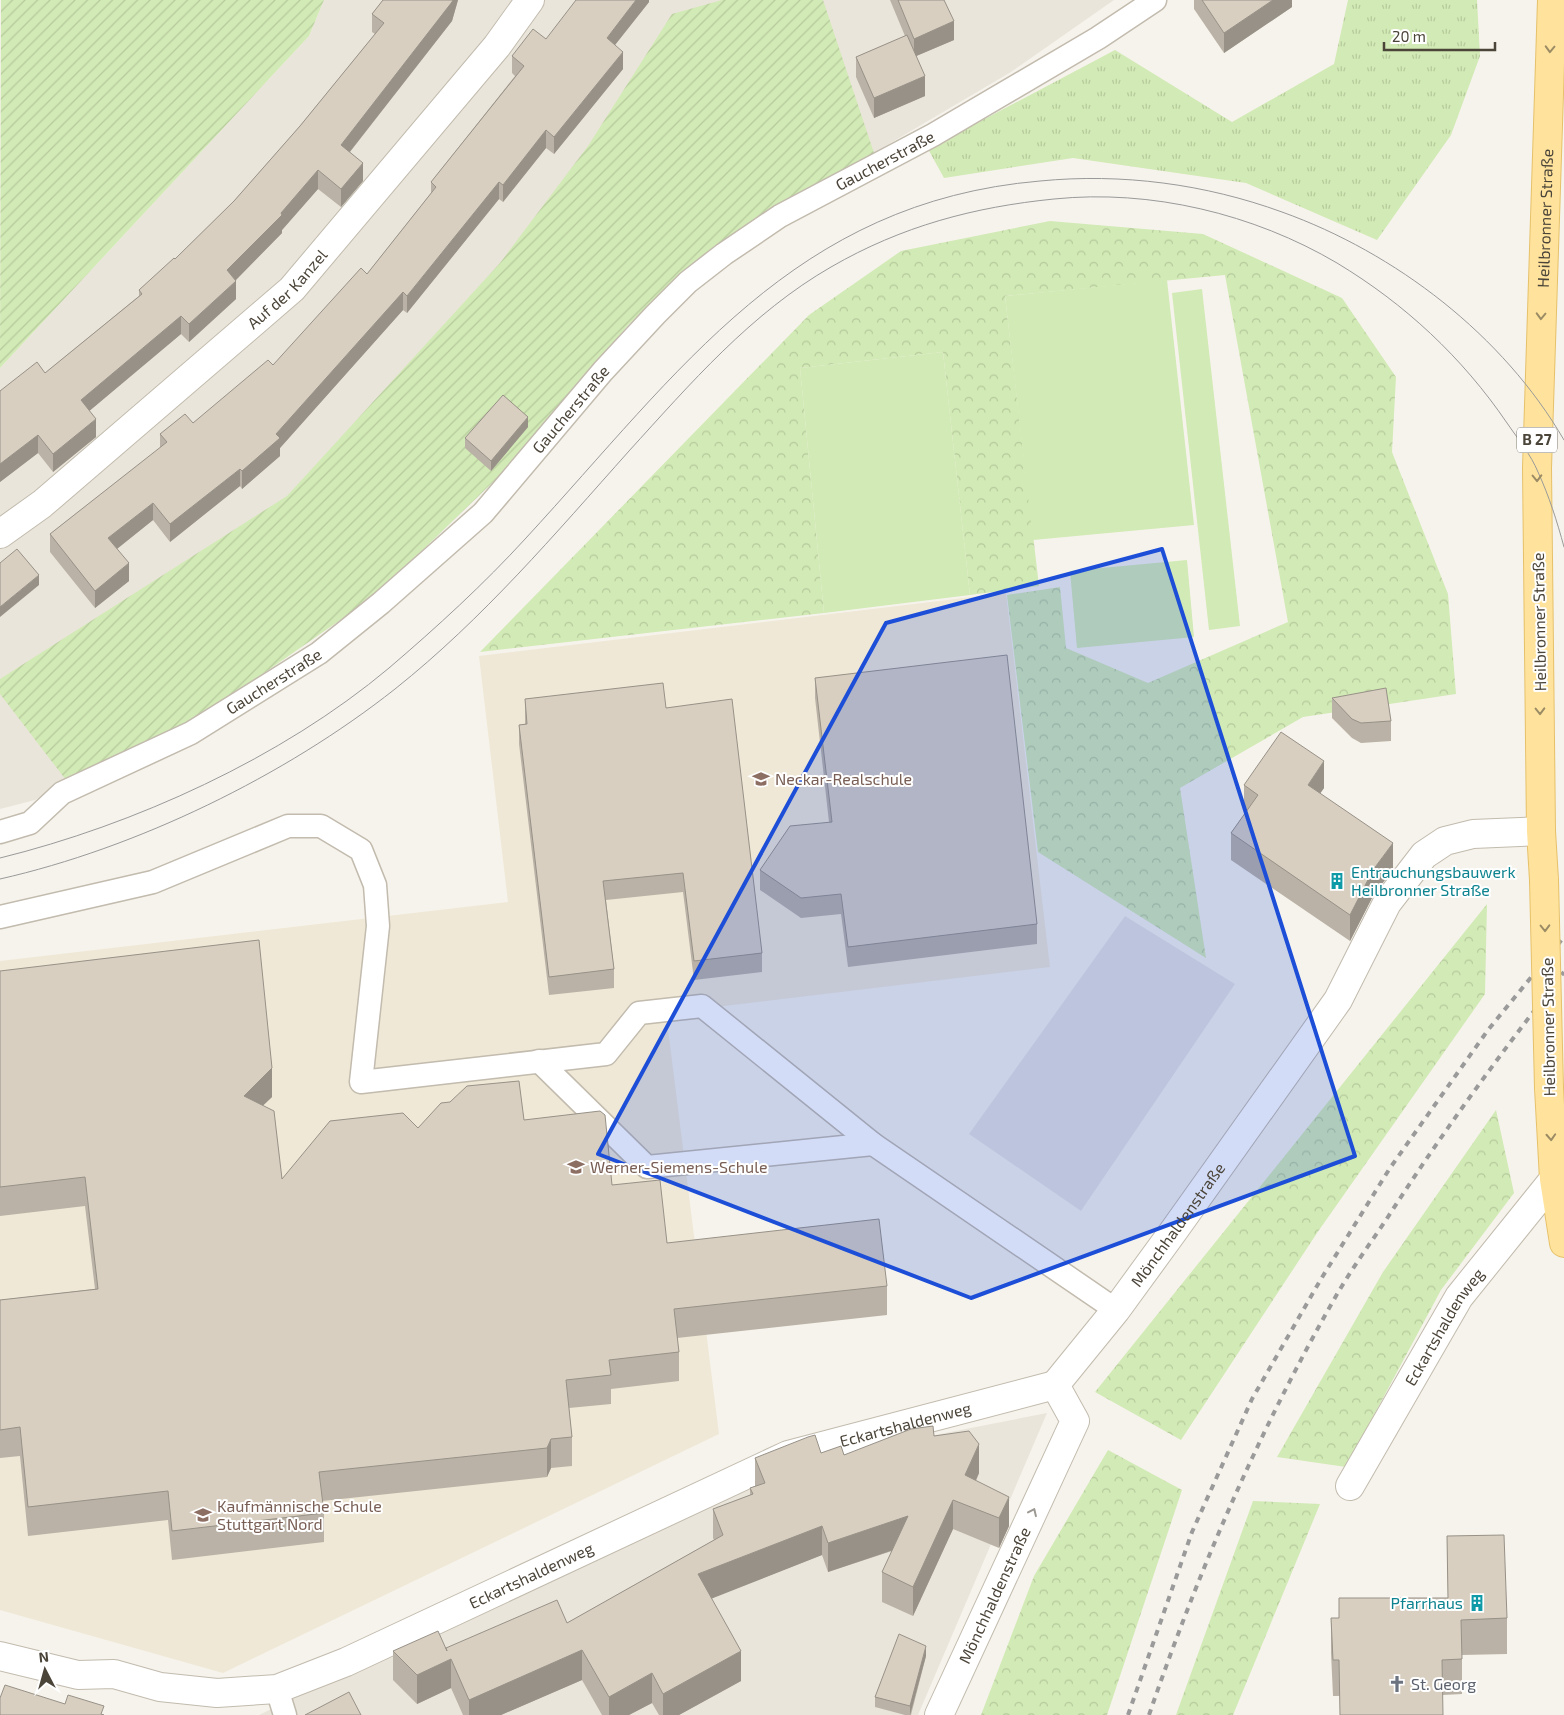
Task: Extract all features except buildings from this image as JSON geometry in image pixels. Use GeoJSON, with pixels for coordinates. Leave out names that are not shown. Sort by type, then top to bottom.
{"type":"FeatureCollection","features":[{"type":"Feature","properties":{"kind":"main road","name":"Heilbronner Straße"},"geometry":{"type":"LineString","coordinates":[[1552,0],[1537,468],[1542,831],[1549,1088],[1554,1179],[1564,1243]]}},
{"type":"Feature","properties":{"kind":"street","name":"Auf der Kanzel"},"geometry":{"type":"LineString","coordinates":[[0,534],[42,504],[292,288],[497,46],[530,0]]}},
{"type":"Feature","properties":{"kind":"street","name":"Mönchhaldenstraße"},"geometry":{"type":"LineString","coordinates":[[938,1715],[1075,1421],[1055,1385],[1116,1310],[1338,1000],[1387,903],[1424,855],[1444,841],[1473,834],[1542,831]]}},
{"type":"Feature","properties":{"kind":"street","name":"Eckartshaldenweg"},"geometry":{"type":"LineString","coordinates":[[1350,1486],[1459,1297],[1554,1179]]}},
{"type":"Feature","properties":{"kind":"street","name":"Eckartshaldenweg"},"geometry":{"type":"LineString","coordinates":[[0,1656],[78,1676],[114,1674],[160,1688],[217,1693],[277,1689],[346,1662],[788,1455],[1055,1385]]}},
{"type":"Feature","properties":{"kind":"lane","name":"Gaucherstraße"},"geometry":{"type":"LineString","coordinates":[[0,832],[30,823],[62,793],[191,733],[319,653],[483,513],[603,371],[655,315],[688,282],[724,254],[780,216],[933,135],[1098,38],[1155,0]]}},
{"type":"Feature","properties":{"kind":"lane"},"geometry":{"type":"LineString","coordinates":[[0,917],[153,882],[288,826],[320,826],[361,850],[375,885],[378,926],[361,1082],[606,1054],[639,1013],[702,1006],[872,1144],[1116,1310]]}},
{"type":"Feature","properties":{"kind":"lane"},"geometry":{"type":"LineString","coordinates":[[539,1061],[647,1167],[872,1144]]}},
{"type":"Feature","properties":{"kind":"lane"},"geometry":{"type":"LineString","coordinates":[[277,1689],[286,1715]]}},
{"type":"Feature","properties":{"kind":"highlighted area"},"geometry":{"type":"Polygon","coordinates":[[[1162,549],[1355,1156],[971,1298],[598,1154],[886,623],[1162,549]]]}},
{"type":"Feature","properties":{"kind":"shaded area"},"geometry":{"type":"Polygon","coordinates":[[[324,0],[1114,0],[1011,72],[736,234],[629,324],[520,456],[66,780],[35,800],[0,809],[0,368],[309,36],[324,0]]]}},
{"type":"Feature","properties":{"kind":"shaded area"},"geometry":{"type":"Polygon","coordinates":[[[1006,593],[1050,967],[666,1013],[719,1434],[223,1673],[0,1610],[0,961],[508,902],[479,656],[1006,593]]]}},
{"type":"Feature","properties":{"kind":"shaded area"},"geometry":{"type":"Polygon","coordinates":[[[1125,916],[1235,984],[1081,1211],[969,1134],[1125,916]]]}},
{"type":"Feature","properties":{"kind":"shaded area"},"geometry":{"type":"Polygon","coordinates":[[[1047,1413],[918,1715],[259,1715],[777,1466],[1047,1413]]]}},
{"type":"Feature","properties":{"kind":"green space"},"geometry":{"type":"Polygon","coordinates":[[[1,0],[324,0],[309,36],[0,368],[1,0]]]}},
{"type":"Feature","properties":{"kind":"green space"},"geometry":{"type":"Polygon","coordinates":[[[722,0],[823,0],[874,153],[736,234],[629,324],[520,456],[375,596],[189,725],[66,780],[0,694],[0,679],[287,496],[500,263],[588,146],[672,14],[722,0]]]}},
{"type":"Feature","properties":{"kind":"green space"},"geometry":{"type":"Polygon","coordinates":[[[1348,0],[1477,0],[1480,56],[1451,135],[1377,240],[1246,183],[1073,158],[944,178],[928,149],[1115,50],[1232,122],[1334,64],[1348,0]]]}},
{"type":"Feature","properties":{"kind":"green space"},"geometry":{"type":"Polygon","coordinates":[[[1050,221],[1203,234],[1342,298],[1396,377],[1392,452],[1448,594],[1456,694],[1303,717],[1180,788],[1206,958],[1038,852],[1007,595],[1060,587],[1066,648],[1148,683],[1288,622],[1225,275],[1005,296],[1039,586],[970,595],[943,352],[800,368],[824,613],[480,652],[809,315],[901,251],[1050,221]]]}},
{"type":"Feature","properties":{"kind":"green space"},"geometry":{"type":"Polygon","coordinates":[[[1167,280],[1194,525],[1033,540],[1005,296],[1167,280]]]}},
{"type":"Feature","properties":{"kind":"green space"},"geometry":{"type":"Polygon","coordinates":[[[1202,289],[1240,626],[1209,630],[1172,293],[1202,289]]]}},
{"type":"Feature","properties":{"kind":"green space"},"geometry":{"type":"Polygon","coordinates":[[[943,352],[970,595],[824,613],[800,368],[943,352]]]}},
{"type":"Feature","properties":{"kind":"green space"},"geometry":{"type":"Polygon","coordinates":[[[1187,560],[1194,637],[1077,648],[1070,571],[1187,560]]]}},
{"type":"Feature","properties":{"kind":"green space"},"geometry":{"type":"Polygon","coordinates":[[[1487,904],[1485,994],[1317,1233],[1181,1440],[1095,1392],[1487,904]]]}},
{"type":"Feature","properties":{"kind":"green space"},"geometry":{"type":"Polygon","coordinates":[[[1496,1110],[1514,1193],[1441,1290],[1346,1467],[1277,1457],[1383,1272],[1496,1110]]]}},
{"type":"Feature","properties":{"kind":"green space"},"geometry":{"type":"Polygon","coordinates":[[[1108,1450],[1182,1490],[1107,1715],[981,1715],[1034,1576],[1108,1450]]]}},
{"type":"Feature","properties":{"kind":"green space"},"geometry":{"type":"Polygon","coordinates":[[[1253,1501],[1320,1504],[1233,1715],[1176,1715],[1253,1501]]]}},
{"type":"Feature","properties":{"kind":"tram line"},"geometry":{"type":"LineString","coordinates":[[0,858],[102,827],[154,807],[205,784],[254,759],[302,731],[347,701],[407,653],[477,589],[691,357],[749,305],[810,259],[878,222],[954,196],[1040,181],[1071,179],[1132,180],[1163,183],[1223,194],[1282,212],[1324,229],[1366,250],[1405,274],[1443,302],[1478,333],[1510,366],[1539,402],[1564,440]]}},
{"type":"Feature","properties":{"kind":"tram line"},"geometry":{"type":"LineString","coordinates":[[0,879],[52,866],[104,848],[208,805],[258,779],[352,721],[427,662],[488,605],[546,544],[675,400],[723,351],[774,306],[802,285],[831,267],[885,240],[939,221],[995,207],[1054,199],[1091,197],[1164,202],[1201,209],[1237,219],[1271,231],[1337,263],[1409,314],[1451,354],[1490,399],[1535,466],[1556,518],[1564,547]]}},
{"type":"Feature","properties":{"kind":"railway"},"geometry":{"type":"LineString","coordinates":[[1128,1715],[1192,1532],[1252,1399],[1321,1279],[1390,1168],[1488,1030],[1564,937]]}},
{"type":"Feature","properties":{"kind":"railway"},"geometry":{"type":"LineString","coordinates":[[1149,1715],[1210,1553],[1257,1449],[1308,1346],[1336,1296],[1428,1156],[1494,1063],[1564,972]]}},
{"type":"Feature","properties":{"kind":"place","name":"Neckar-Realschule"},"geometry":{"type":"Point","coordinates":[761,779]}},
{"type":"Feature","properties":{"kind":"place","name":"Entrauchungsbauwerk Heilbronner Straße"},"geometry":{"type":"Point","coordinates":[1337,881]}},
{"type":"Feature","properties":{"kind":"place","name":"Werner-Siemens-Schule"},"geometry":{"type":"Point","coordinates":[576,1167]}},
{"type":"Feature","properties":{"kind":"place","name":"Kaufmännische Schule Stuttgart Nord"},"geometry":{"type":"Point","coordinates":[203,1515]}},
{"type":"Feature","properties":{"kind":"place","name":"Pfarrhaus"},"geometry":{"type":"Point","coordinates":[1477,1603]}},
{"type":"Feature","properties":{"kind":"place","name":"St. Georg"},"geometry":{"type":"Point","coordinates":[1397,1684]}}]}
